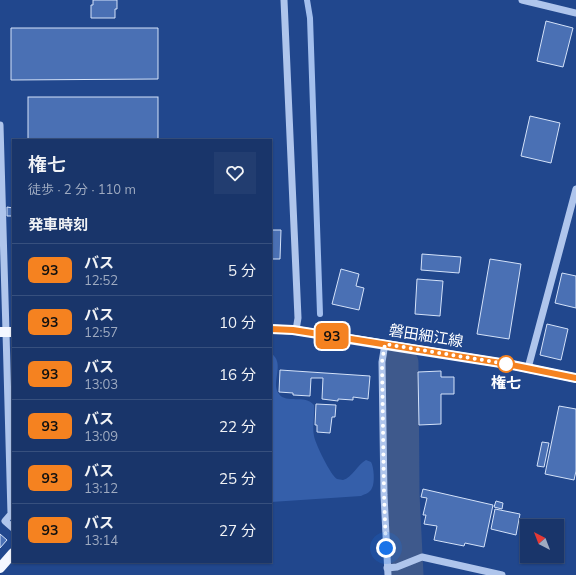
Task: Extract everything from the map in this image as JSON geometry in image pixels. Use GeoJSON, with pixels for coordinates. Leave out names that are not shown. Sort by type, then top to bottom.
{"type":"FeatureCollection","features":[{"type":"Feature","properties":{"kind":"main road","name":"磐田細江線"},"geometry":{"type":"LineString","coordinates":[[272,329],[296,330],[385,344],[507,364],[576,378]]}},
{"type":"Feature","properties":{"kind":"main road"},"geometry":{"type":"LineString","coordinates":[[0,568],[12,554]]}},
{"type":"Feature","properties":{"kind":"street"},"geometry":{"type":"LineString","coordinates":[[284,0],[298,318],[296,330]]}},
{"type":"Feature","properties":{"kind":"street"},"geometry":{"type":"LineString","coordinates":[[522,0],[576,13]]}},
{"type":"Feature","properties":{"kind":"street"},"geometry":{"type":"LineString","coordinates":[[0,125],[11,514],[2,523],[12,528]]}},
{"type":"Feature","properties":{"kind":"street"},"geometry":{"type":"LineString","coordinates":[[528,368],[576,191]]}},
{"type":"Feature","properties":{"kind":"street"},"geometry":{"type":"LineString","coordinates":[[385,344],[382,362],[384,515],[388,571],[422,557],[502,575]]}},
{"type":"Feature","properties":{"kind":"shaded area"},"geometry":{"type":"Polygon","coordinates":[[[272,354],[277,362],[278,368],[276,384],[279,394],[286,398],[306,400],[314,405],[313,428],[315,440],[327,466],[334,477],[343,480],[346,479],[363,462],[366,460],[371,462],[374,483],[369,492],[361,496],[272,502],[272,354]]]}},
{"type":"Feature","properties":{"kind":"building"},"geometry":{"type":"Polygon","coordinates":[[[93,0],[117,0],[115,18],[91,18],[91,5],[93,5],[93,0]]]}},
{"type":"Feature","properties":{"kind":"building"},"geometry":{"type":"Polygon","coordinates":[[[546,21],[573,28],[563,67],[537,61],[546,21]]]}},
{"type":"Feature","properties":{"kind":"building"},"geometry":{"type":"Polygon","coordinates":[[[11,28],[158,28],[158,79],[11,80],[11,28]]]}},
{"type":"Feature","properties":{"kind":"building"},"geometry":{"type":"Polygon","coordinates":[[[28,97],[158,97],[158,139],[28,139],[28,97]]]}},
{"type":"Feature","properties":{"kind":"building"},"geometry":{"type":"Polygon","coordinates":[[[530,116],[560,123],[551,163],[521,156],[530,116]]]}},
{"type":"Feature","properties":{"kind":"building"},"geometry":{"type":"Polygon","coordinates":[[[7,207],[12,208],[12,216],[7,216],[7,207]]]}},
{"type":"Feature","properties":{"kind":"building"},"geometry":{"type":"Polygon","coordinates":[[[272,230],[281,230],[280,259],[272,259],[272,230]]]}},
{"type":"Feature","properties":{"kind":"building"},"geometry":{"type":"Polygon","coordinates":[[[422,254],[461,257],[459,273],[421,270],[422,254]]]}},
{"type":"Feature","properties":{"kind":"building"},"geometry":{"type":"Polygon","coordinates":[[[490,259],[521,264],[509,339],[477,334],[490,259]]]}},
{"type":"Feature","properties":{"kind":"building"},"geometry":{"type":"Polygon","coordinates":[[[341,269],[359,274],[356,286],[364,288],[359,310],[332,304],[341,269]]]}},
{"type":"Feature","properties":{"kind":"building"},"geometry":{"type":"Polygon","coordinates":[[[562,273],[576,276],[576,308],[555,303],[562,273]]]}},
{"type":"Feature","properties":{"kind":"building"},"geometry":{"type":"Polygon","coordinates":[[[417,279],[443,281],[440,316],[415,314],[417,279]]]}},
{"type":"Feature","properties":{"kind":"building"},"geometry":{"type":"Polygon","coordinates":[[[547,324],[568,329],[561,360],[540,355],[547,324]]]}},
{"type":"Feature","properties":{"kind":"building"},"geometry":{"type":"Polygon","coordinates":[[[280,370],[370,376],[368,399],[353,397],[353,400],[338,399],[338,401],[322,399],[323,378],[311,378],[310,396],[279,392],[280,370]]]}},
{"type":"Feature","properties":{"kind":"building"},"geometry":{"type":"Polygon","coordinates":[[[441,371],[441,377],[454,377],[454,394],[441,394],[441,424],[419,425],[418,372],[441,371]]]}},
{"type":"Feature","properties":{"kind":"building"},"geometry":{"type":"Polygon","coordinates":[[[316,404],[336,405],[335,417],[332,417],[330,433],[317,432],[317,425],[315,425],[316,404]]]}},
{"type":"Feature","properties":{"kind":"building"},"geometry":{"type":"Polygon","coordinates":[[[559,406],[576,409],[576,471],[574,480],[545,474],[559,406]]]}},
{"type":"Feature","properties":{"kind":"building"},"geometry":{"type":"Polygon","coordinates":[[[542,442],[549,443],[544,467],[537,466],[542,442]]]}},
{"type":"Feature","properties":{"kind":"building"},"geometry":{"type":"Polygon","coordinates":[[[423,489],[493,505],[484,547],[465,543],[464,546],[434,540],[437,526],[424,524],[426,515],[423,515],[427,498],[421,497],[423,489]]]}},
{"type":"Feature","properties":{"kind":"building"},"geometry":{"type":"Polygon","coordinates":[[[496,501],[503,503],[502,509],[494,507],[496,501]]]}},
{"type":"Feature","properties":{"kind":"building"},"geometry":{"type":"Polygon","coordinates":[[[495,509],[520,514],[516,535],[491,529],[495,509]]]}},
{"type":"Feature","properties":{"kind":"building"},"geometry":{"type":"Polygon","coordinates":[[[0,534],[7,540],[0,548],[0,534]]]}},
{"type":"Feature","properties":{"kind":"waterway"},"geometry":{"type":"LineString","coordinates":[[307,0],[310,18],[320,314]]}},
{"type":"Feature","properties":{"kind":"waterway"},"geometry":{"type":"LineString","coordinates":[[401,363],[402,494],[406,575]]}},
{"type":"Feature","properties":{"kind":"bus line","name":"93"},"geometry":{"type":"LineString","coordinates":[[272,329],[293,330],[507,364],[576,378]]}},
{"type":"Feature","properties":{"kind":"place","name":"権七"},"geometry":{"type":"Point","coordinates":[506,364]}},
{"type":"Feature","properties":{"kind":"route"},"geometry":{"type":"LineString","coordinates":[[386,548],[384,521],[382,362],[385,344],[506,364]]}}]}
